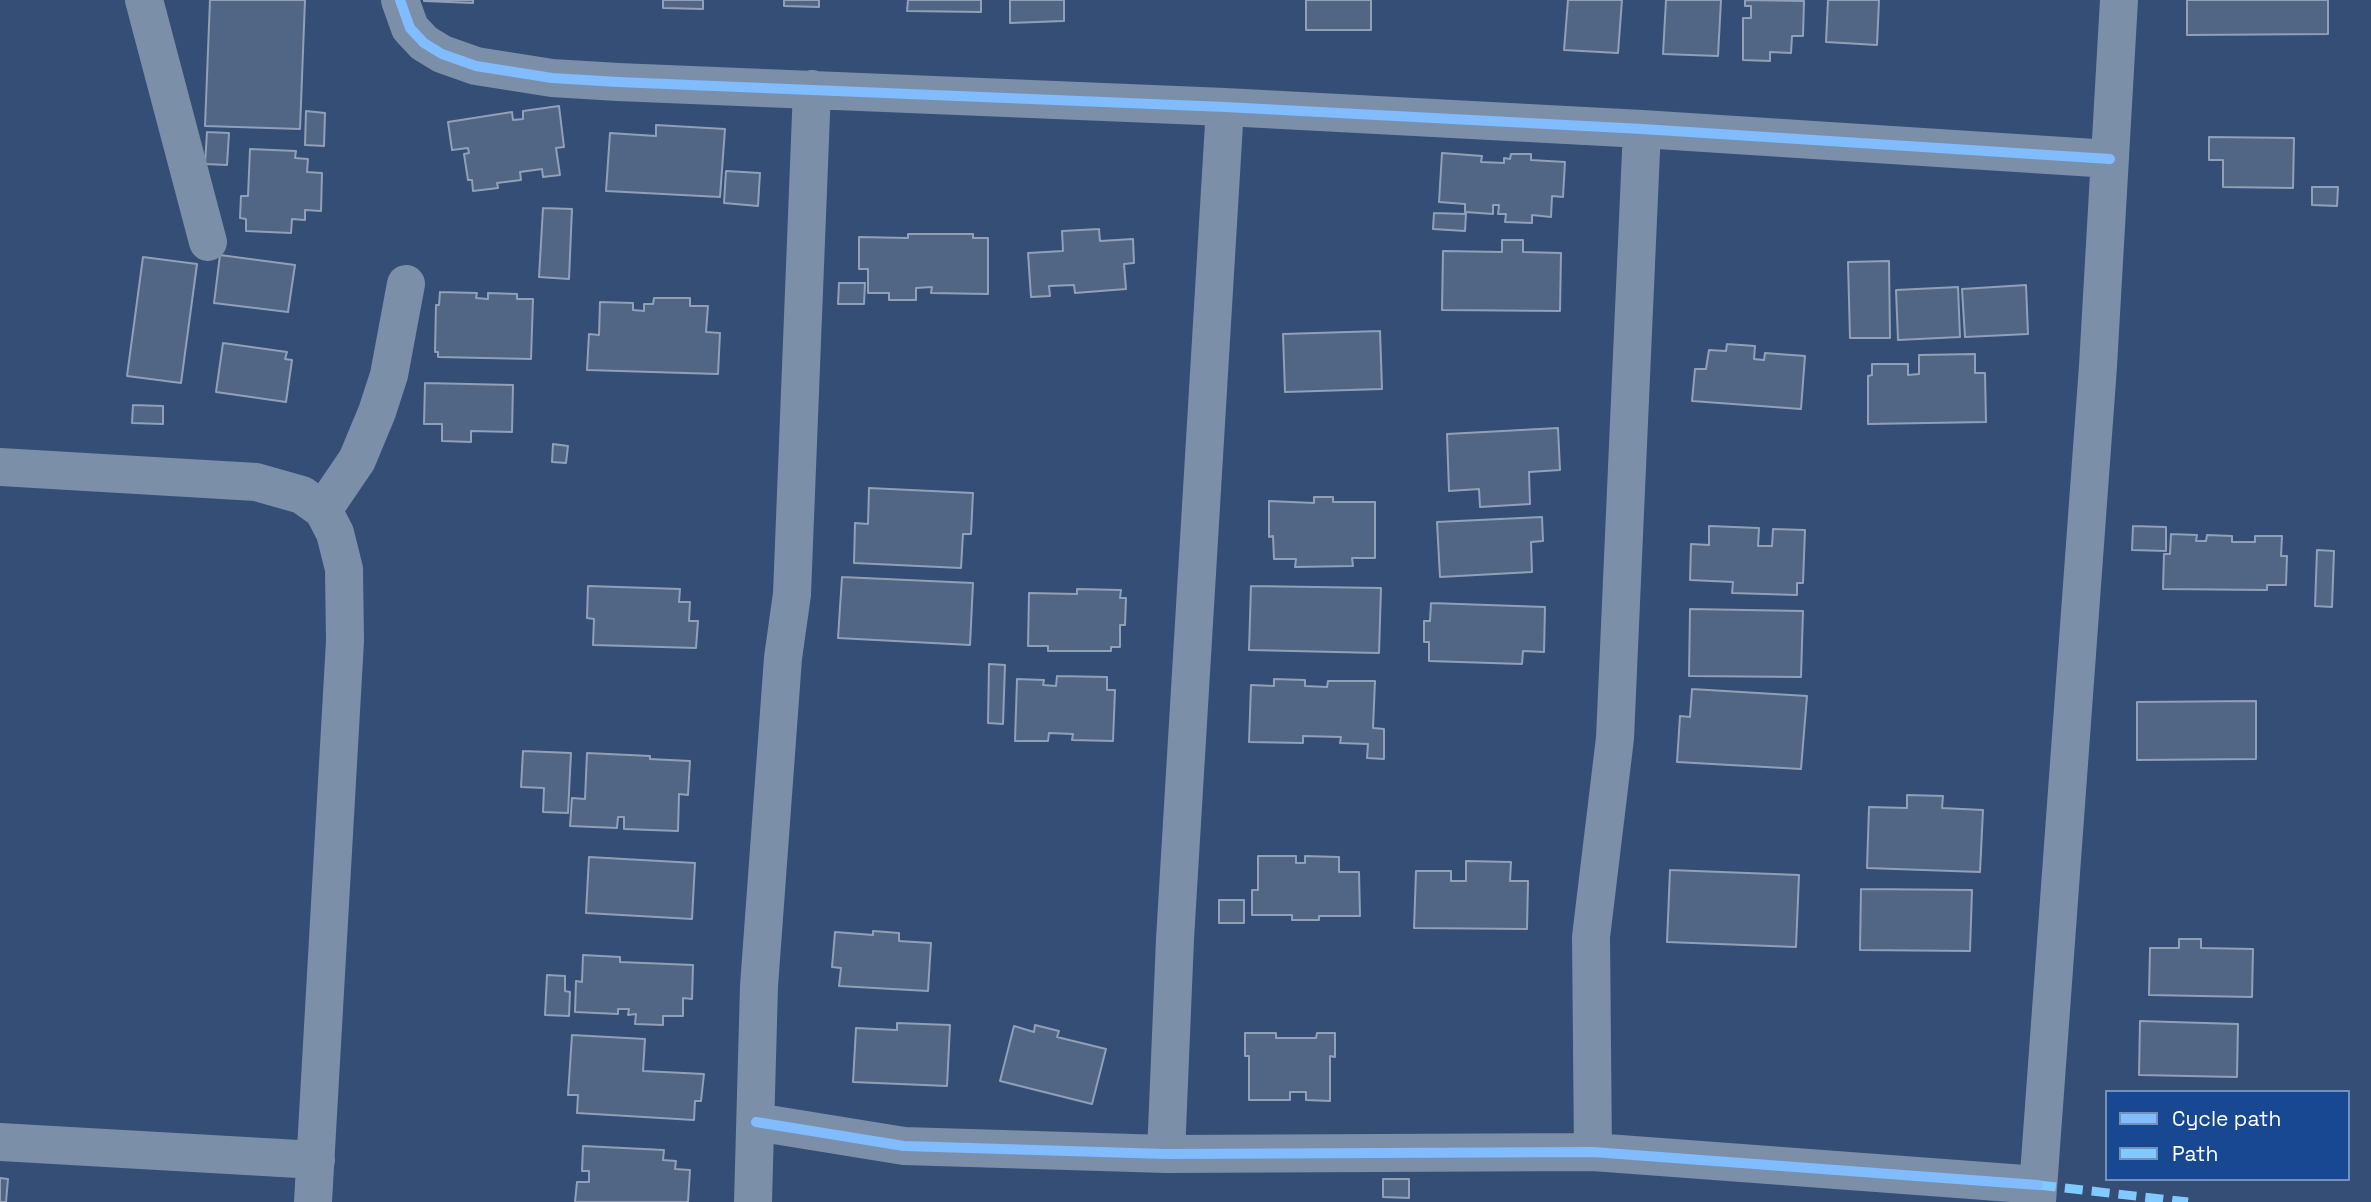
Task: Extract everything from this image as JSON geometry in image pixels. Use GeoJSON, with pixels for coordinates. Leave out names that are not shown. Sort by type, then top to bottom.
{"type":"FeatureCollection","features":[{"type":"Feature","properties":{"kind":"street"},"geometry":{"type":"LineString","coordinates":[[144,0],[208,242]]}},
{"type":"Feature","properties":{"kind":"street"},"geometry":{"type":"LineString","coordinates":[[400,0],[410,28],[424,43],[442,54],[477,66],[552,78],[1225,107],[1642,129],[2110,159]]}},
{"type":"Feature","properties":{"kind":"street"},"geometry":{"type":"LineString","coordinates":[[756,1122],[904,1146],[1167,1154],[1593,1152],[2038,1193],[2098,366],[2119,0]]}},
{"type":"Feature","properties":{"kind":"street"},"geometry":{"type":"LineString","coordinates":[[753,1202],[758,986],[783,658],[792,594],[812,89]]}},
{"type":"Feature","properties":{"kind":"street"},"geometry":{"type":"LineString","coordinates":[[1167,1154],[1176,926],[1225,107]]}},
{"type":"Feature","properties":{"kind":"street"},"geometry":{"type":"LineString","coordinates":[[1593,1152],[1591,937],[1615,738],[1642,129]]}},
{"type":"Feature","properties":{"kind":"street"},"geometry":{"type":"LineString","coordinates":[[323,510],[357,460],[377,412],[389,375],[405,284]]}},
{"type":"Feature","properties":{"kind":"street"},"geometry":{"type":"LineString","coordinates":[[0,467],[256,482],[302,495],[323,510],[335,533],[344,569],[345,641],[313,1202]]}},
{"type":"Feature","properties":{"kind":"street"},"geometry":{"type":"LineString","coordinates":[[0,1142],[316,1160]]}},
{"type":"Feature","properties":{"kind":"building"},"geometry":{"type":"Polygon","coordinates":[[[210,0],[305,0],[300,129],[205,126],[210,0]]]}},
{"type":"Feature","properties":{"kind":"building"},"geometry":{"type":"Polygon","coordinates":[[[473,0],[473,3],[424,1],[473,0]]]}},
{"type":"Feature","properties":{"kind":"building"},"geometry":{"type":"Polygon","coordinates":[[[663,0],[703,0],[703,9],[663,8],[663,0]]]}},
{"type":"Feature","properties":{"kind":"building"},"geometry":{"type":"Polygon","coordinates":[[[784,0],[819,0],[819,7],[784,6],[784,0]]]}},
{"type":"Feature","properties":{"kind":"building"},"geometry":{"type":"Polygon","coordinates":[[[908,0],[981,0],[981,12],[907,11],[908,0]]]}},
{"type":"Feature","properties":{"kind":"building"},"geometry":{"type":"Polygon","coordinates":[[[1010,0],[1064,0],[1064,21],[1010,23],[1010,0]]]}},
{"type":"Feature","properties":{"kind":"building"},"geometry":{"type":"Polygon","coordinates":[[[1306,0],[1371,0],[1371,30],[1306,30],[1306,0]]]}},
{"type":"Feature","properties":{"kind":"building"},"geometry":{"type":"Polygon","coordinates":[[[1568,0],[1622,0],[1618,53],[1564,50],[1568,0]]]}},
{"type":"Feature","properties":{"kind":"building"},"geometry":{"type":"Polygon","coordinates":[[[1666,0],[1721,0],[1718,56],[1663,54],[1666,0]]]}},
{"type":"Feature","properties":{"kind":"building"},"geometry":{"type":"Polygon","coordinates":[[[1745,0],[1804,1],[1803,36],[1792,36],[1791,53],[1770,52],[1770,61],[1743,60],[1743,18],[1751,18],[1751,6],[1745,6],[1745,0]]]}},
{"type":"Feature","properties":{"kind":"building"},"geometry":{"type":"Polygon","coordinates":[[[1828,0],[1879,0],[1877,45],[1826,42],[1828,0]]]}},
{"type":"Feature","properties":{"kind":"building"},"geometry":{"type":"Polygon","coordinates":[[[2187,0],[2328,0],[2328,34],[2187,35],[2187,0]]]}},
{"type":"Feature","properties":{"kind":"building"},"geometry":{"type":"Polygon","coordinates":[[[559,106],[564,147],[556,148],[560,175],[543,177],[542,169],[520,172],[521,180],[497,183],[498,188],[473,191],[472,180],[468,180],[464,154],[469,153],[468,148],[452,150],[448,122],[512,112],[513,120],[523,119],[523,111],[559,106]]]}},
{"type":"Feature","properties":{"kind":"building"},"geometry":{"type":"Polygon","coordinates":[[[306,111],[325,113],[324,146],[305,145],[306,111]]]}},
{"type":"Feature","properties":{"kind":"building"},"geometry":{"type":"Polygon","coordinates":[[[656,125],[725,129],[720,197],[606,191],[610,133],[656,136],[656,125]]]}},
{"type":"Feature","properties":{"kind":"building"},"geometry":{"type":"Polygon","coordinates":[[[207,132],[229,133],[227,165],[205,164],[207,132]]]}},
{"type":"Feature","properties":{"kind":"building"},"geometry":{"type":"Polygon","coordinates":[[[2209,137],[2294,138],[2293,188],[2223,187],[2223,160],[2209,160],[2209,137]]]}},
{"type":"Feature","properties":{"kind":"building"},"geometry":{"type":"Polygon","coordinates":[[[250,149],[296,151],[295,158],[308,159],[307,172],[322,173],[321,211],[305,210],[305,220],[292,219],[291,233],[246,231],[246,219],[240,218],[241,196],[248,196],[250,149]]]}},
{"type":"Feature","properties":{"kind":"building"},"geometry":{"type":"Polygon","coordinates":[[[1442,153],[1482,156],[1481,162],[1504,163],[1504,158],[1510,159],[1511,154],[1531,154],[1531,160],[1565,162],[1563,197],[1552,196],[1551,217],[1532,215],[1532,223],[1505,222],[1506,214],[1498,214],[1499,205],[1493,205],[1493,214],[1465,212],[1465,204],[1439,202],[1442,153]]]}},
{"type":"Feature","properties":{"kind":"building"},"geometry":{"type":"Polygon","coordinates":[[[726,171],[760,173],[758,206],[724,203],[726,171]]]}},
{"type":"Feature","properties":{"kind":"building"},"geometry":{"type":"Polygon","coordinates":[[[2312,187],[2338,187],[2337,206],[2312,205],[2312,187]]]}},
{"type":"Feature","properties":{"kind":"building"},"geometry":{"type":"Polygon","coordinates":[[[543,208],[572,209],[569,279],[539,277],[543,208]]]}},
{"type":"Feature","properties":{"kind":"building"},"geometry":{"type":"Polygon","coordinates":[[[1434,213],[1466,214],[1465,231],[1433,229],[1434,213]]]}},
{"type":"Feature","properties":{"kind":"building"},"geometry":{"type":"Polygon","coordinates":[[[1099,229],[1100,241],[1133,239],[1134,263],[1124,264],[1126,289],[1075,293],[1074,285],[1049,286],[1050,296],[1031,297],[1028,253],[1063,251],[1062,231],[1099,229]]]}},
{"type":"Feature","properties":{"kind":"building"},"geometry":{"type":"Polygon","coordinates":[[[908,234],[973,234],[973,238],[988,238],[988,294],[931,293],[932,287],[916,288],[916,300],[889,300],[889,293],[868,293],[868,269],[859,269],[859,237],[908,238],[908,234]]]}},
{"type":"Feature","properties":{"kind":"building"},"geometry":{"type":"Polygon","coordinates":[[[1502,240],[1523,240],[1523,252],[1561,253],[1560,311],[1442,310],[1443,251],[1502,252],[1502,240]]]}},
{"type":"Feature","properties":{"kind":"building"},"geometry":{"type":"Polygon","coordinates":[[[220,255],[295,265],[288,312],[214,303],[220,255]]]}},
{"type":"Feature","properties":{"kind":"building"},"geometry":{"type":"Polygon","coordinates":[[[143,257],[197,264],[181,383],[127,376],[143,257]]]}},
{"type":"Feature","properties":{"kind":"building"},"geometry":{"type":"Polygon","coordinates":[[[1889,261],[1890,338],[1850,338],[1848,262],[1889,261]]]}},
{"type":"Feature","properties":{"kind":"building"},"geometry":{"type":"Polygon","coordinates":[[[839,283],[865,283],[864,304],[838,304],[839,283]]]}},
{"type":"Feature","properties":{"kind":"building"},"geometry":{"type":"Polygon","coordinates":[[[2026,285],[2028,334],[1965,337],[1962,289],[2026,285]]]}},
{"type":"Feature","properties":{"kind":"building"},"geometry":{"type":"Polygon","coordinates":[[[1958,287],[1960,337],[1898,340],[1896,290],[1958,287]]]}},
{"type":"Feature","properties":{"kind":"building"},"geometry":{"type":"Polygon","coordinates":[[[440,292],[477,293],[476,298],[488,299],[488,293],[517,294],[517,299],[533,299],[531,359],[438,357],[438,352],[435,352],[436,305],[439,305],[440,292]]]}},
{"type":"Feature","properties":{"kind":"building"},"geometry":{"type":"Polygon","coordinates":[[[654,298],[690,298],[690,306],[708,306],[706,332],[720,333],[718,374],[587,370],[589,334],[599,335],[600,302],[633,303],[633,310],[644,311],[644,304],[653,304],[654,298]]]}},
{"type":"Feature","properties":{"kind":"building"},"geometry":{"type":"Polygon","coordinates":[[[1380,331],[1382,389],[1285,392],[1283,334],[1380,331]]]}},
{"type":"Feature","properties":{"kind":"building"},"geometry":{"type":"Polygon","coordinates":[[[223,343],[287,352],[285,359],[292,360],[286,402],[216,392],[223,343]]]}},
{"type":"Feature","properties":{"kind":"building"},"geometry":{"type":"Polygon","coordinates":[[[1727,344],[1755,346],[1754,359],[1764,360],[1765,353],[1805,356],[1801,409],[1692,401],[1695,369],[1706,369],[1709,350],[1726,351],[1727,344]]]}},
{"type":"Feature","properties":{"kind":"building"},"geometry":{"type":"Polygon","coordinates":[[[1975,354],[1975,373],[1985,373],[1986,422],[1868,424],[1868,376],[1872,375],[1872,364],[1908,364],[1908,375],[1919,374],[1919,355],[1975,354]]]}},
{"type":"Feature","properties":{"kind":"building"},"geometry":{"type":"Polygon","coordinates":[[[425,383],[513,385],[512,432],[471,431],[471,442],[442,441],[442,424],[424,424],[425,383]]]}},
{"type":"Feature","properties":{"kind":"building"},"geometry":{"type":"Polygon","coordinates":[[[133,405],[163,406],[163,424],[132,423],[133,405]]]}},
{"type":"Feature","properties":{"kind":"building"},"geometry":{"type":"Polygon","coordinates":[[[1558,428],[1560,470],[1529,472],[1530,504],[1480,507],[1479,489],[1449,491],[1447,434],[1558,428]]]}},
{"type":"Feature","properties":{"kind":"building"},"geometry":{"type":"Polygon","coordinates":[[[553,444],[568,446],[566,463],[552,462],[553,444]]]}},
{"type":"Feature","properties":{"kind":"building"},"geometry":{"type":"Polygon","coordinates":[[[869,488],[973,493],[971,534],[963,534],[961,568],[854,563],[855,523],[868,524],[869,488]]]}},
{"type":"Feature","properties":{"kind":"building"},"geometry":{"type":"Polygon","coordinates":[[[1314,497],[1333,497],[1333,502],[1375,502],[1375,558],[1352,558],[1353,566],[1295,567],[1296,559],[1274,559],[1273,536],[1269,537],[1269,501],[1314,503],[1314,497]]]}},
{"type":"Feature","properties":{"kind":"building"},"geometry":{"type":"Polygon","coordinates":[[[1542,517],[1543,541],[1531,542],[1532,572],[1440,577],[1437,522],[1542,517]]]}},
{"type":"Feature","properties":{"kind":"building"},"geometry":{"type":"Polygon","coordinates":[[[1709,526],[1759,528],[1758,546],[1772,546],[1773,529],[1805,530],[1803,583],[1797,583],[1797,595],[1732,593],[1733,582],[1690,580],[1691,544],[1709,545],[1709,526]]]}},
{"type":"Feature","properties":{"kind":"building"},"geometry":{"type":"Polygon","coordinates":[[[2133,526],[2166,527],[2166,551],[2132,550],[2133,526]]]}},
{"type":"Feature","properties":{"kind":"building"},"geometry":{"type":"Polygon","coordinates":[[[2171,534],[2197,535],[2196,541],[2206,541],[2207,535],[2232,536],[2232,542],[2255,542],[2255,536],[2282,536],[2281,556],[2287,556],[2286,585],[2267,585],[2267,590],[2163,589],[2164,554],[2170,554],[2171,534]]]}},
{"type":"Feature","properties":{"kind":"building"},"geometry":{"type":"Polygon","coordinates":[[[2317,550],[2334,551],[2332,607],[2315,606],[2317,550]]]}},
{"type":"Feature","properties":{"kind":"building"},"geometry":{"type":"Polygon","coordinates":[[[842,577],[973,583],[970,645],[838,638],[842,577]]]}},
{"type":"Feature","properties":{"kind":"building"},"geometry":{"type":"Polygon","coordinates":[[[588,586],[680,589],[679,602],[690,602],[689,621],[698,621],[696,648],[593,645],[594,619],[587,618],[588,586]]]}},
{"type":"Feature","properties":{"kind":"building"},"geometry":{"type":"Polygon","coordinates":[[[1251,586],[1381,588],[1379,653],[1249,650],[1251,586]]]}},
{"type":"Feature","properties":{"kind":"building"},"geometry":{"type":"Polygon","coordinates":[[[1077,589],[1121,590],[1120,598],[1126,598],[1125,625],[1120,625],[1120,647],[1111,647],[1111,651],[1048,651],[1048,646],[1028,646],[1029,593],[1077,594],[1077,589]]]}},
{"type":"Feature","properties":{"kind":"building"},"geometry":{"type":"Polygon","coordinates":[[[1431,603],[1545,607],[1544,652],[1523,651],[1522,664],[1429,661],[1429,642],[1424,642],[1424,621],[1430,621],[1431,603]]]}},
{"type":"Feature","properties":{"kind":"building"},"geometry":{"type":"Polygon","coordinates":[[[1690,609],[1803,611],[1801,677],[1689,676],[1690,609]]]}},
{"type":"Feature","properties":{"kind":"building"},"geometry":{"type":"Polygon","coordinates":[[[989,664],[1005,665],[1003,724],[988,723],[989,664]]]}},
{"type":"Feature","properties":{"kind":"building"},"geometry":{"type":"Polygon","coordinates":[[[1057,676],[1107,677],[1107,690],[1115,690],[1113,741],[1072,740],[1073,734],[1049,733],[1048,741],[1015,741],[1017,679],[1044,680],[1043,685],[1056,686],[1057,676]]]}},
{"type":"Feature","properties":{"kind":"building"},"geometry":{"type":"Polygon","coordinates":[[[1274,679],[1305,680],[1305,686],[1327,687],[1328,681],[1375,681],[1373,728],[1384,729],[1384,759],[1367,758],[1368,744],[1340,743],[1341,737],[1303,736],[1303,743],[1249,742],[1251,685],[1274,686],[1274,679]]]}},
{"type":"Feature","properties":{"kind":"building"},"geometry":{"type":"Polygon","coordinates":[[[1692,689],[1807,696],[1801,769],[1677,762],[1680,716],[1690,717],[1692,689]]]}},
{"type":"Feature","properties":{"kind":"building"},"geometry":{"type":"Polygon","coordinates":[[[2256,701],[2256,759],[2137,760],[2137,702],[2256,701]]]}},
{"type":"Feature","properties":{"kind":"building"},"geometry":{"type":"Polygon","coordinates":[[[523,751],[571,753],[568,813],[543,812],[544,788],[521,787],[523,751]]]}},
{"type":"Feature","properties":{"kind":"building"},"geometry":{"type":"Polygon","coordinates":[[[587,753],[690,761],[688,795],[679,794],[678,831],[624,829],[624,817],[618,817],[617,828],[570,826],[572,798],[585,799],[587,753]]]}},
{"type":"Feature","properties":{"kind":"building"},"geometry":{"type":"Polygon","coordinates":[[[1907,795],[1943,796],[1942,808],[1983,810],[1980,872],[1867,868],[1869,807],[1907,808],[1907,795]]]}},
{"type":"Feature","properties":{"kind":"building"},"geometry":{"type":"Polygon","coordinates":[[[1258,856],[1296,856],[1296,863],[1305,863],[1305,856],[1339,857],[1339,872],[1359,872],[1360,916],[1319,916],[1319,920],[1292,920],[1292,915],[1252,915],[1252,890],[1258,890],[1258,856]]]}},
{"type":"Feature","properties":{"kind":"building"},"geometry":{"type":"Polygon","coordinates":[[[589,857],[695,863],[692,919],[586,913],[589,857]]]}},
{"type":"Feature","properties":{"kind":"building"},"geometry":{"type":"Polygon","coordinates":[[[1466,861],[1511,862],[1510,881],[1528,881],[1527,929],[1414,928],[1416,871],[1451,871],[1451,881],[1466,881],[1466,861]]]}},
{"type":"Feature","properties":{"kind":"building"},"geometry":{"type":"Polygon","coordinates":[[[1670,870],[1799,875],[1796,947],[1667,942],[1670,870]]]}},
{"type":"Feature","properties":{"kind":"building"},"geometry":{"type":"Polygon","coordinates":[[[1861,889],[1972,890],[1970,951],[1860,950],[1861,889]]]}},
{"type":"Feature","properties":{"kind":"building"},"geometry":{"type":"Polygon","coordinates":[[[1219,900],[1244,900],[1244,923],[1219,923],[1219,900]]]}},
{"type":"Feature","properties":{"kind":"building"},"geometry":{"type":"Polygon","coordinates":[[[873,931],[899,933],[899,941],[931,943],[928,991],[839,986],[841,968],[832,967],[835,932],[873,935],[873,931]]]}},
{"type":"Feature","properties":{"kind":"building"},"geometry":{"type":"Polygon","coordinates":[[[2179,939],[2201,939],[2201,948],[2253,949],[2252,997],[2149,995],[2150,948],[2179,948],[2179,939]]]}},
{"type":"Feature","properties":{"kind":"building"},"geometry":{"type":"Polygon","coordinates":[[[583,955],[620,957],[620,962],[693,965],[692,999],[683,998],[683,1016],[663,1016],[663,1025],[635,1024],[636,1014],[628,1015],[629,1009],[618,1009],[618,1014],[575,1012],[576,981],[582,982],[583,955]]]}},
{"type":"Feature","properties":{"kind":"building"},"geometry":{"type":"Polygon","coordinates":[[[547,975],[565,976],[565,991],[570,992],[569,1016],[545,1015],[547,975]]]}},
{"type":"Feature","properties":{"kind":"building"},"geometry":{"type":"Polygon","coordinates":[[[2140,1021],[2238,1024],[2237,1077],[2139,1075],[2140,1021]]]}},
{"type":"Feature","properties":{"kind":"building"},"geometry":{"type":"Polygon","coordinates":[[[897,1023],[950,1025],[947,1086],[853,1082],[856,1028],[897,1030],[897,1023]]]}},
{"type":"Feature","properties":{"kind":"building"},"geometry":{"type":"Polygon","coordinates":[[[1035,1025],[1059,1031],[1057,1037],[1106,1049],[1092,1104],[1000,1081],[1014,1026],[1034,1032],[1035,1025]]]}},
{"type":"Feature","properties":{"kind":"building"},"geometry":{"type":"Polygon","coordinates":[[[1245,1033],[1276,1033],[1276,1038],[1316,1038],[1317,1033],[1335,1033],[1335,1057],[1330,1056],[1330,1101],[1306,1100],[1306,1092],[1290,1092],[1290,1100],[1249,1100],[1249,1056],[1245,1056],[1245,1033]]]}},
{"type":"Feature","properties":{"kind":"building"},"geometry":{"type":"Polygon","coordinates":[[[572,1035],[645,1039],[643,1071],[704,1074],[701,1101],[695,1101],[694,1120],[577,1113],[578,1095],[568,1095],[572,1035]]]}},
{"type":"Feature","properties":{"kind":"building"},"geometry":{"type":"Polygon","coordinates":[[[583,1146],[664,1150],[663,1160],[676,1161],[675,1169],[690,1170],[688,1202],[575,1202],[577,1182],[589,1182],[589,1171],[582,1171],[583,1146]]]}},
{"type":"Feature","properties":{"kind":"building"},"geometry":{"type":"Polygon","coordinates":[[[0,1178],[8,1179],[6,1202],[0,1202],[0,1178]]]}},
{"type":"Feature","properties":{"kind":"building"},"geometry":{"type":"Polygon","coordinates":[[[1383,1179],[1409,1179],[1409,1198],[1383,1197],[1383,1179]]]}},
{"type":"Feature","properties":{"kind":"marked path"},"geometry":{"type":"LineString","coordinates":[[2038,1185],[2188,1202]]}},
{"type":"Feature","properties":{"kind":"cycle path"},"geometry":{"type":"LineString","coordinates":[[400,0],[410,28],[424,43],[442,54],[476,66],[552,78],[1225,107],[1642,129],[2110,159]]}},
{"type":"Feature","properties":{"kind":"cycle path"},"geometry":{"type":"LineString","coordinates":[[756,1122],[904,1146],[1166,1154],[1593,1152],[2038,1185]]}}]}
